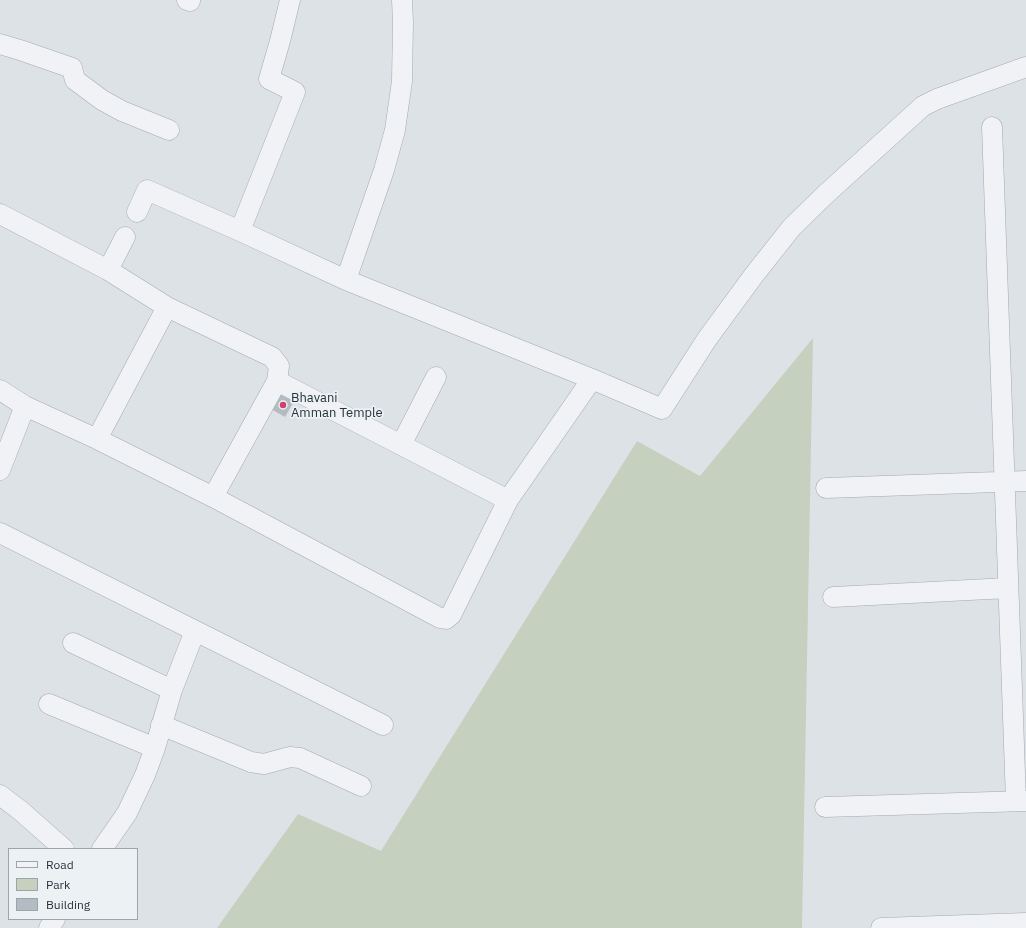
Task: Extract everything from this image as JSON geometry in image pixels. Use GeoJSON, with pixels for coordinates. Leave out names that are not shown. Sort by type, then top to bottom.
{"type":"FeatureCollection","features":[{"type":"Feature","properties":{"kind":"street"},"geometry":{"type":"LineString","coordinates":[[240,231],[295,92],[269,79],[290,0]]}},
{"type":"Feature","properties":{"kind":"street"},"geometry":{"type":"LineString","coordinates":[[346,280],[384,170],[395,130],[402,81],[402,0]]}},
{"type":"Feature","properties":{"kind":"street"},"geometry":{"type":"LineString","coordinates":[[0,44],[72,68],[76,80],[102,100],[122,111],[169,130]]}},
{"type":"Feature","properties":{"kind":"street"},"geometry":{"type":"LineString","coordinates":[[137,212],[147,190],[346,280],[662,409],[707,339],[754,275],[792,226],[827,193],[923,106],[937,99],[1026,67]]}},
{"type":"Feature","properties":{"kind":"street"},"geometry":{"type":"LineString","coordinates":[[825,807],[1021,801],[1008,588],[992,127]]}},
{"type":"Feature","properties":{"kind":"street"},"geometry":{"type":"LineString","coordinates":[[0,214],[108,270],[167,307],[272,357],[279,366],[277,381],[213,497]]}},
{"type":"Feature","properties":{"kind":"street"},"geometry":{"type":"LineString","coordinates":[[108,270],[125,237]]}},
{"type":"Feature","properties":{"kind":"street"},"geometry":{"type":"LineString","coordinates":[[97,439],[167,307]]}},
{"type":"Feature","properties":{"kind":"street"},"geometry":{"type":"LineString","coordinates":[[401,445],[436,377]]}},
{"type":"Feature","properties":{"kind":"street"},"geometry":{"type":"LineString","coordinates":[[0,390],[25,406],[97,439],[213,497],[440,618],[446,619],[451,615],[508,500],[592,380]]}},
{"type":"Feature","properties":{"kind":"street"},"geometry":{"type":"LineString","coordinates":[[277,381],[508,500]]}},
{"type":"Feature","properties":{"kind":"street"},"geometry":{"type":"LineString","coordinates":[[0,470],[25,406]]}},
{"type":"Feature","properties":{"kind":"street"},"geometry":{"type":"LineString","coordinates":[[826,488],[1026,481]]}},
{"type":"Feature","properties":{"kind":"street"},"geometry":{"type":"LineString","coordinates":[[0,533],[382,725]]}},
{"type":"Feature","properties":{"kind":"street"},"geometry":{"type":"LineString","coordinates":[[833,597],[1008,588]]}},
{"type":"Feature","properties":{"kind":"street"},"geometry":{"type":"LineString","coordinates":[[103,848],[127,813],[145,775],[172,690],[194,631]]}},
{"type":"Feature","properties":{"kind":"street"},"geometry":{"type":"LineString","coordinates":[[73,643],[172,690]]}},
{"type":"Feature","properties":{"kind":"street"},"geometry":{"type":"LineString","coordinates":[[49,704],[154,748]]}},
{"type":"Feature","properties":{"kind":"street"},"geometry":{"type":"LineString","coordinates":[[161,725],[251,762],[264,764],[290,757],[300,758],[361,786]]}},
{"type":"Feature","properties":{"kind":"street"},"geometry":{"type":"LineString","coordinates":[[0,795],[21,811],[63,848]]}},
{"type":"Feature","properties":{"kind":"street"},"geometry":{"type":"LineString","coordinates":[[881,928],[1026,923]]}},
{"type":"Feature","properties":{"kind":"green space"},"geometry":{"type":"Polygon","coordinates":[[[813,338],[802,928],[217,928],[298,814],[381,851],[637,441],[700,476],[813,338]]]}},
{"type":"Feature","properties":{"kind":"building","name":"Bhavani Amman Temple"},"geometry":{"type":"Polygon","coordinates":[[[280,393],[294,401],[285,417],[271,409],[280,393]]]}},
{"type":"Feature","properties":{"kind":"place","name":"Bhavani Amman Temple"},"geometry":{"type":"Point","coordinates":[283,405]}}]}
